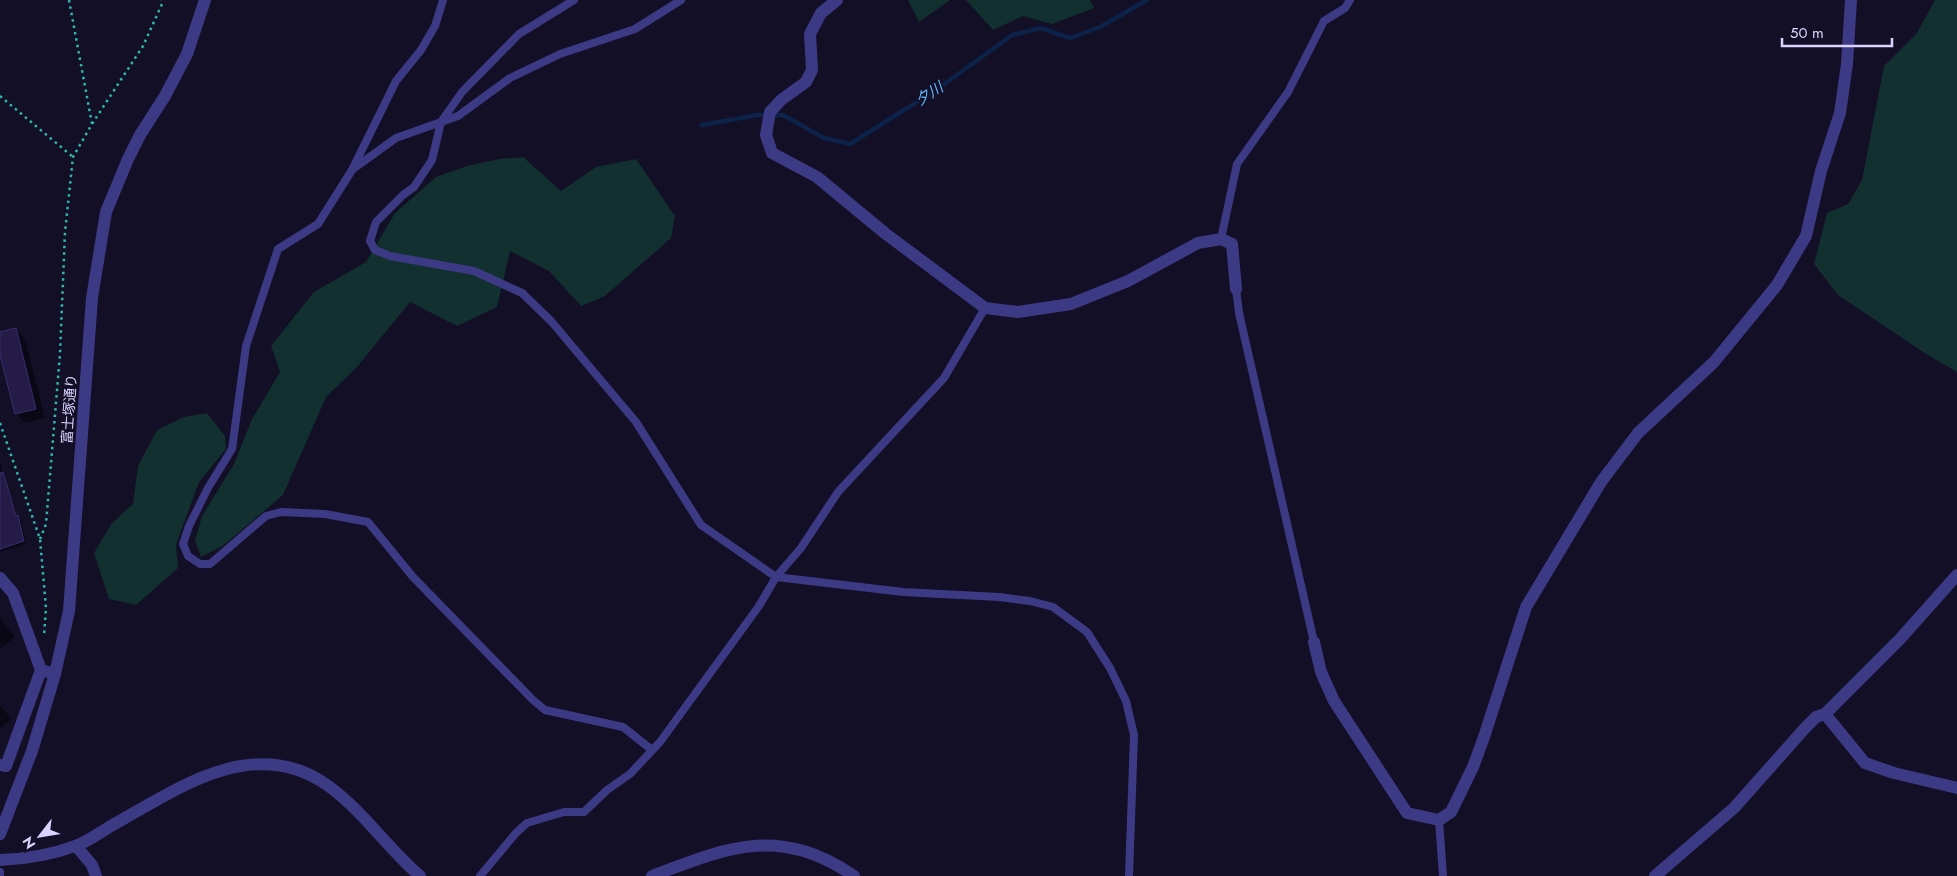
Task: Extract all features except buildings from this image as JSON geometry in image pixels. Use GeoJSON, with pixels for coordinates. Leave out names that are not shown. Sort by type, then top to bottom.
{"type":"FeatureCollection","features":[{"type":"Feature","properties":{"kind":"street","name":"富士塚通り"},"geometry":{"type":"LineString","coordinates":[[0,834],[32,751],[55,674],[69,611],[92,298],[106,212],[132,151],[165,96],[187,54],[205,0]]}},
{"type":"Feature","properties":{"kind":"street"},"geometry":{"type":"LineString","coordinates":[[837,0],[821,13],[810,34],[812,70],[806,82],[781,100],[770,112],[766,134],[772,152],[817,177],[886,234],[986,308],[1018,312],[1070,304],[1128,280],[1198,242],[1221,239],[1232,244],[1236,289]]}},
{"type":"Feature","properties":{"kind":"street"},"geometry":{"type":"LineString","coordinates":[[1314,642],[1322,672],[1334,700],[1407,813],[1439,820],[1451,812],[1472,768],[1484,737],[1526,607],[1601,482],[1638,433],[1714,362],[1777,285],[1806,236],[1821,171],[1840,113],[1847,64],[1851,0]]}},
{"type":"Feature","properties":{"kind":"street"},"geometry":{"type":"LineString","coordinates":[[1655,876],[1734,808],[1805,728],[1816,717],[1825,714],[1900,640],[1957,575]]}},
{"type":"Feature","properties":{"kind":"street"},"geometry":{"type":"LineString","coordinates":[[0,578],[13,593],[41,670],[6,766],[0,765]]}},
{"type":"Feature","properties":{"kind":"street"},"geometry":{"type":"LineString","coordinates":[[41,670],[55,674]]}},
{"type":"Feature","properties":{"kind":"street"},"geometry":{"type":"LineString","coordinates":[[1825,714],[1865,763],[1894,773],[1957,788]]}},
{"type":"Feature","properties":{"kind":"street"},"geometry":{"type":"LineString","coordinates":[[0,860],[45,855],[76,846],[189,782],[216,772],[242,766],[263,764],[287,766],[305,772],[323,782],[343,798],[420,876]]}},
{"type":"Feature","properties":{"kind":"street"},"geometry":{"type":"LineString","coordinates":[[652,876],[736,847],[764,845],[794,848],[817,854],[854,876]]}},
{"type":"Feature","properties":{"kind":"street"},"geometry":{"type":"LineString","coordinates":[[76,846],[92,865],[96,876]]}},
{"type":"Feature","properties":{"kind":"lane"},"geometry":{"type":"LineString","coordinates":[[443,0],[435,26],[422,50],[396,81],[352,170],[318,224],[278,249],[246,346],[232,449],[208,488],[189,526],[183,544],[188,556],[200,564],[210,564],[266,516],[280,512],[325,514],[368,522],[413,577],[532,700],[545,710],[622,727],[652,750]]}},
{"type":"Feature","properties":{"kind":"lane"},"geometry":{"type":"LineString","coordinates":[[574,0],[519,34],[462,92],[441,122],[432,160],[414,187],[403,195],[376,222],[370,241],[375,250],[390,256],[474,271],[522,292],[551,321],[636,422],[701,525],[776,576],[903,592],[998,597],[1030,601],[1054,607],[1087,632],[1110,668],[1126,701],[1134,735],[1129,876]]}},
{"type":"Feature","properties":{"kind":"lane"},"geometry":{"type":"LineString","coordinates":[[352,170],[396,138],[458,116],[510,78],[560,54],[635,29],[680,0]]}},
{"type":"Feature","properties":{"kind":"lane"},"geometry":{"type":"LineString","coordinates":[[1221,239],[1236,164],[1288,92],[1324,21],[1346,8],[1350,0]]}},
{"type":"Feature","properties":{"kind":"lane"},"geometry":{"type":"LineString","coordinates":[[1236,289],[1239,313],[1314,642]]}},
{"type":"Feature","properties":{"kind":"lane"},"geometry":{"type":"LineString","coordinates":[[480,876],[516,833],[527,823],[564,812],[584,812],[607,790],[630,774],[660,742],[759,606],[776,576],[801,548],[838,492],[944,378],[986,308]]}},
{"type":"Feature","properties":{"kind":"lane"},"geometry":{"type":"LineString","coordinates":[[1439,820],[1442,876]]}},
{"type":"Feature","properties":{"kind":"path"},"geometry":{"type":"LineString","coordinates":[[69,0],[92,124]]}},
{"type":"Feature","properties":{"kind":"path"},"geometry":{"type":"LineString","coordinates":[[40,540],[46,524],[60,354],[65,232],[73,157],[92,124],[143,46],[162,4],[162,0]]}},
{"type":"Feature","properties":{"kind":"path"},"geometry":{"type":"LineString","coordinates":[[0,96],[73,157]]}},
{"type":"Feature","properties":{"kind":"path"},"geometry":{"type":"LineString","coordinates":[[0,423],[40,540],[46,608],[43,644]]}},
{"type":"Feature","properties":{"kind":"green space"},"geometry":{"type":"Polygon","coordinates":[[[908,0],[950,0],[919,22],[908,0]]]}},
{"type":"Feature","properties":{"kind":"green space"},"geometry":{"type":"Polygon","coordinates":[[[966,0],[1090,0],[1094,8],[1052,24],[1023,16],[993,30],[966,0]]]}},
{"type":"Feature","properties":{"kind":"green space"},"geometry":{"type":"Polygon","coordinates":[[[1935,0],[1957,0],[1957,372],[1926,354],[1838,295],[1814,264],[1827,213],[1848,204],[1862,180],[1884,66],[1917,33],[1935,0]]]}},
{"type":"Feature","properties":{"kind":"green space"},"geometry":{"type":"Polygon","coordinates":[[[523,157],[561,191],[596,167],[636,159],[675,216],[671,238],[605,296],[581,306],[549,271],[510,251],[497,307],[457,326],[410,302],[357,367],[326,397],[283,495],[224,545],[201,557],[195,541],[202,516],[234,464],[252,419],[280,372],[271,346],[314,292],[366,262],[395,213],[436,177],[467,166],[499,159],[523,157]]]}},
{"type":"Feature","properties":{"kind":"green space"},"geometry":{"type":"Polygon","coordinates":[[[207,413],[225,436],[226,449],[199,482],[176,545],[178,568],[136,605],[109,599],[94,553],[112,523],[133,504],[138,466],[157,430],[184,417],[207,413]]]}},
{"type":"Feature","properties":{"kind":"waterway","name":"夕川"},"geometry":{"type":"LineString","coordinates":[[702,125],[757,115],[783,115],[824,138],[850,144],[939,88],[1012,35],[1041,28],[1070,38],[1100,27],[1147,0]]}}]}
